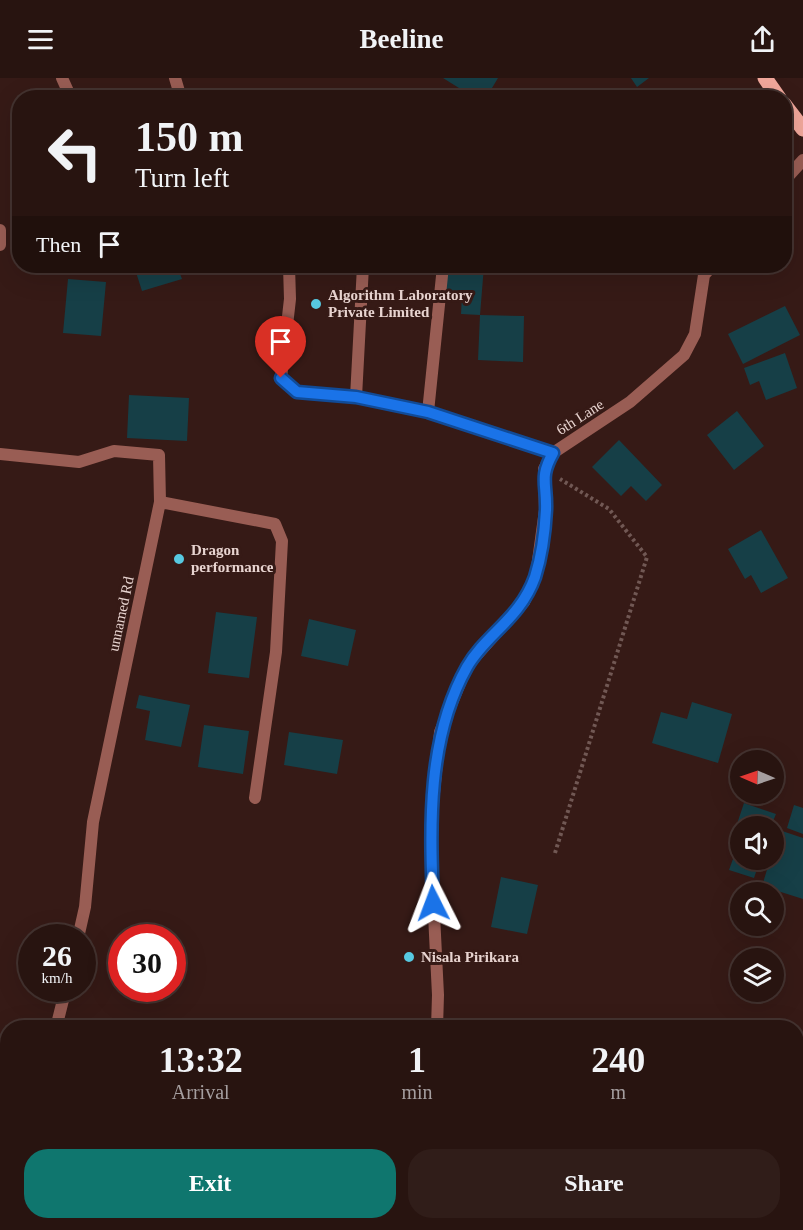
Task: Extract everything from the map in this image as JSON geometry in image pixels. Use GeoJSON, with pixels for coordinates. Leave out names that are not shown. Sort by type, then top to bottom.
{"type":"FeatureCollection","features":[{"type":"Feature","properties":{"kind":"main road"},"geometry":{"type":"LineString","coordinates":[[792,115],[803,129]]}},
{"type":"Feature","properties":{"kind":"street"},"geometry":{"type":"LineString","coordinates":[[792,172],[803,160]]}},
{"type":"Feature","properties":{"kind":"street"},"geometry":{"type":"LineString","coordinates":[[0,230],[0,245]]}},
{"type":"Feature","properties":{"kind":"street"},"geometry":{"type":"LineString","coordinates":[[289,273],[290,300],[281,378],[297,392],[356,397],[428,412],[553,453]]}},
{"type":"Feature","properties":{"kind":"street"},"geometry":{"type":"LineString","coordinates":[[356,397],[363,273]]}},
{"type":"Feature","properties":{"kind":"street"},"geometry":{"type":"LineString","coordinates":[[428,412],[442,273]]}},
{"type":"Feature","properties":{"kind":"street","name":"6th Lane"},"geometry":{"type":"LineString","coordinates":[[544,469],[553,453],[630,402],[684,355],[695,334],[707,273]]}},
{"type":"Feature","properties":{"kind":"street","name":"unnamed Rd"},"geometry":{"type":"LineString","coordinates":[[0,454],[79,462],[114,451],[159,455],[160,502],[93,822],[85,907],[81,924]]}},
{"type":"Feature","properties":{"kind":"street"},"geometry":{"type":"LineString","coordinates":[[437,1020],[430,834],[440,732],[467,666],[524,602],[536,575],[546,510],[544,469]]}},
{"type":"Feature","properties":{"kind":"street"},"geometry":{"type":"LineString","coordinates":[[160,502],[275,524],[282,541],[276,652],[255,798]]}},
{"type":"Feature","properties":{"kind":"street"},"geometry":{"type":"LineString","coordinates":[[58,1020],[62,1002]]}},
{"type":"Feature","properties":{"kind":"path"},"geometry":{"type":"LineString","coordinates":[[544,469],[609,509],[647,557],[555,853]]}},
{"type":"Feature","properties":{"kind":"building"},"geometry":{"type":"Polygon","coordinates":[[[443,78],[498,78],[491,90],[462,90],[443,78]]]}},
{"type":"Feature","properties":{"kind":"building"},"geometry":{"type":"Polygon","coordinates":[[[631,78],[649,78],[637,87],[631,78]]]}},
{"type":"Feature","properties":{"kind":"building"},"geometry":{"type":"Polygon","coordinates":[[[136,273],[180,273],[182,279],[142,291],[136,273]]]}},
{"type":"Feature","properties":{"kind":"building"},"geometry":{"type":"Polygon","coordinates":[[[446,273],[483,273],[480,315],[461,314],[462,295],[446,295],[446,273]]]}},
{"type":"Feature","properties":{"kind":"building"},"geometry":{"type":"Polygon","coordinates":[[[68,279],[106,282],[101,336],[63,333],[68,279]]]}},
{"type":"Feature","properties":{"kind":"building"},"geometry":{"type":"Polygon","coordinates":[[[785,306],[800,335],[743,364],[728,334],[785,306]]]}},
{"type":"Feature","properties":{"kind":"building"},"geometry":{"type":"Polygon","coordinates":[[[480,315],[524,316],[523,362],[478,360],[480,315]]]}},
{"type":"Feature","properties":{"kind":"building"},"geometry":{"type":"Polygon","coordinates":[[[785,353],[797,388],[766,400],[759,381],[750,385],[744,368],[785,353]]]}},
{"type":"Feature","properties":{"kind":"building"},"geometry":{"type":"Polygon","coordinates":[[[129,395],[189,398],[187,441],[127,438],[129,395]]]}},
{"type":"Feature","properties":{"kind":"building"},"geometry":{"type":"Polygon","coordinates":[[[737,411],[764,446],[734,470],[707,435],[737,411]]]}},
{"type":"Feature","properties":{"kind":"building"},"geometry":{"type":"Polygon","coordinates":[[[619,440],[662,485],[646,501],[631,486],[621,496],[592,467],[619,440]]]}},
{"type":"Feature","properties":{"kind":"building"},"geometry":{"type":"Polygon","coordinates":[[[761,530],[788,578],[761,593],[751,575],[745,579],[728,549],[761,530]]]}},
{"type":"Feature","properties":{"kind":"building"},"geometry":{"type":"Polygon","coordinates":[[[216,612],[257,617],[249,678],[208,673],[216,612]]]}},
{"type":"Feature","properties":{"kind":"building"},"geometry":{"type":"Polygon","coordinates":[[[309,619],[356,630],[348,666],[301,656],[309,619]]]}},
{"type":"Feature","properties":{"kind":"building"},"geometry":{"type":"Polygon","coordinates":[[[139,695],[190,705],[181,747],[145,740],[150,711],[136,708],[139,695]]]}},
{"type":"Feature","properties":{"kind":"building"},"geometry":{"type":"Polygon","coordinates":[[[692,702],[732,714],[718,763],[652,743],[661,712],[687,719],[692,702]]]}},
{"type":"Feature","properties":{"kind":"building"},"geometry":{"type":"Polygon","coordinates":[[[204,725],[249,731],[243,774],[198,767],[204,725]]]}},
{"type":"Feature","properties":{"kind":"building"},"geometry":{"type":"Polygon","coordinates":[[[289,732],[343,740],[337,774],[284,765],[289,732]]]}},
{"type":"Feature","properties":{"kind":"building"},"geometry":{"type":"Polygon","coordinates":[[[744,804],[776,814],[775,816],[740,816],[744,804]]]}},
{"type":"Feature","properties":{"kind":"building"},"geometry":{"type":"Polygon","coordinates":[[[794,805],[803,808],[803,834],[787,828],[794,805]]]}},
{"type":"Feature","properties":{"kind":"building"},"geometry":{"type":"Polygon","coordinates":[[[784,832],[803,838],[803,899],[784,893],[784,882],[763,882],[767,870],[784,870],[784,832]]]}},
{"type":"Feature","properties":{"kind":"building"},"geometry":{"type":"Polygon","coordinates":[[[730,867],[730,870],[757,870],[754,878],[729,870],[730,867]]]}},
{"type":"Feature","properties":{"kind":"building"},"geometry":{"type":"Polygon","coordinates":[[[501,877],[538,885],[527,934],[491,927],[501,877]]]}},
{"type":"Feature","properties":{"kind":"place","name":"Algorithm Laboratory Private Limited"},"geometry":{"type":"Point","coordinates":[316,304]}},
{"type":"Feature","properties":{"kind":"place","name":"Dragon performance"},"geometry":{"type":"Point","coordinates":[179,559]}},
{"type":"Feature","properties":{"kind":"place","name":"Nisala Pirikara"},"geometry":{"type":"Point","coordinates":[409,957]}},
{"type":"Feature","properties":{"kind":"route"},"geometry":{"type":"LineString","coordinates":[[281,378],[297,392],[356,397],[428,412],[553,453],[544,469],[546,510],[536,575],[524,602],[467,666],[440,732],[430,834],[433,903]]}}]}
